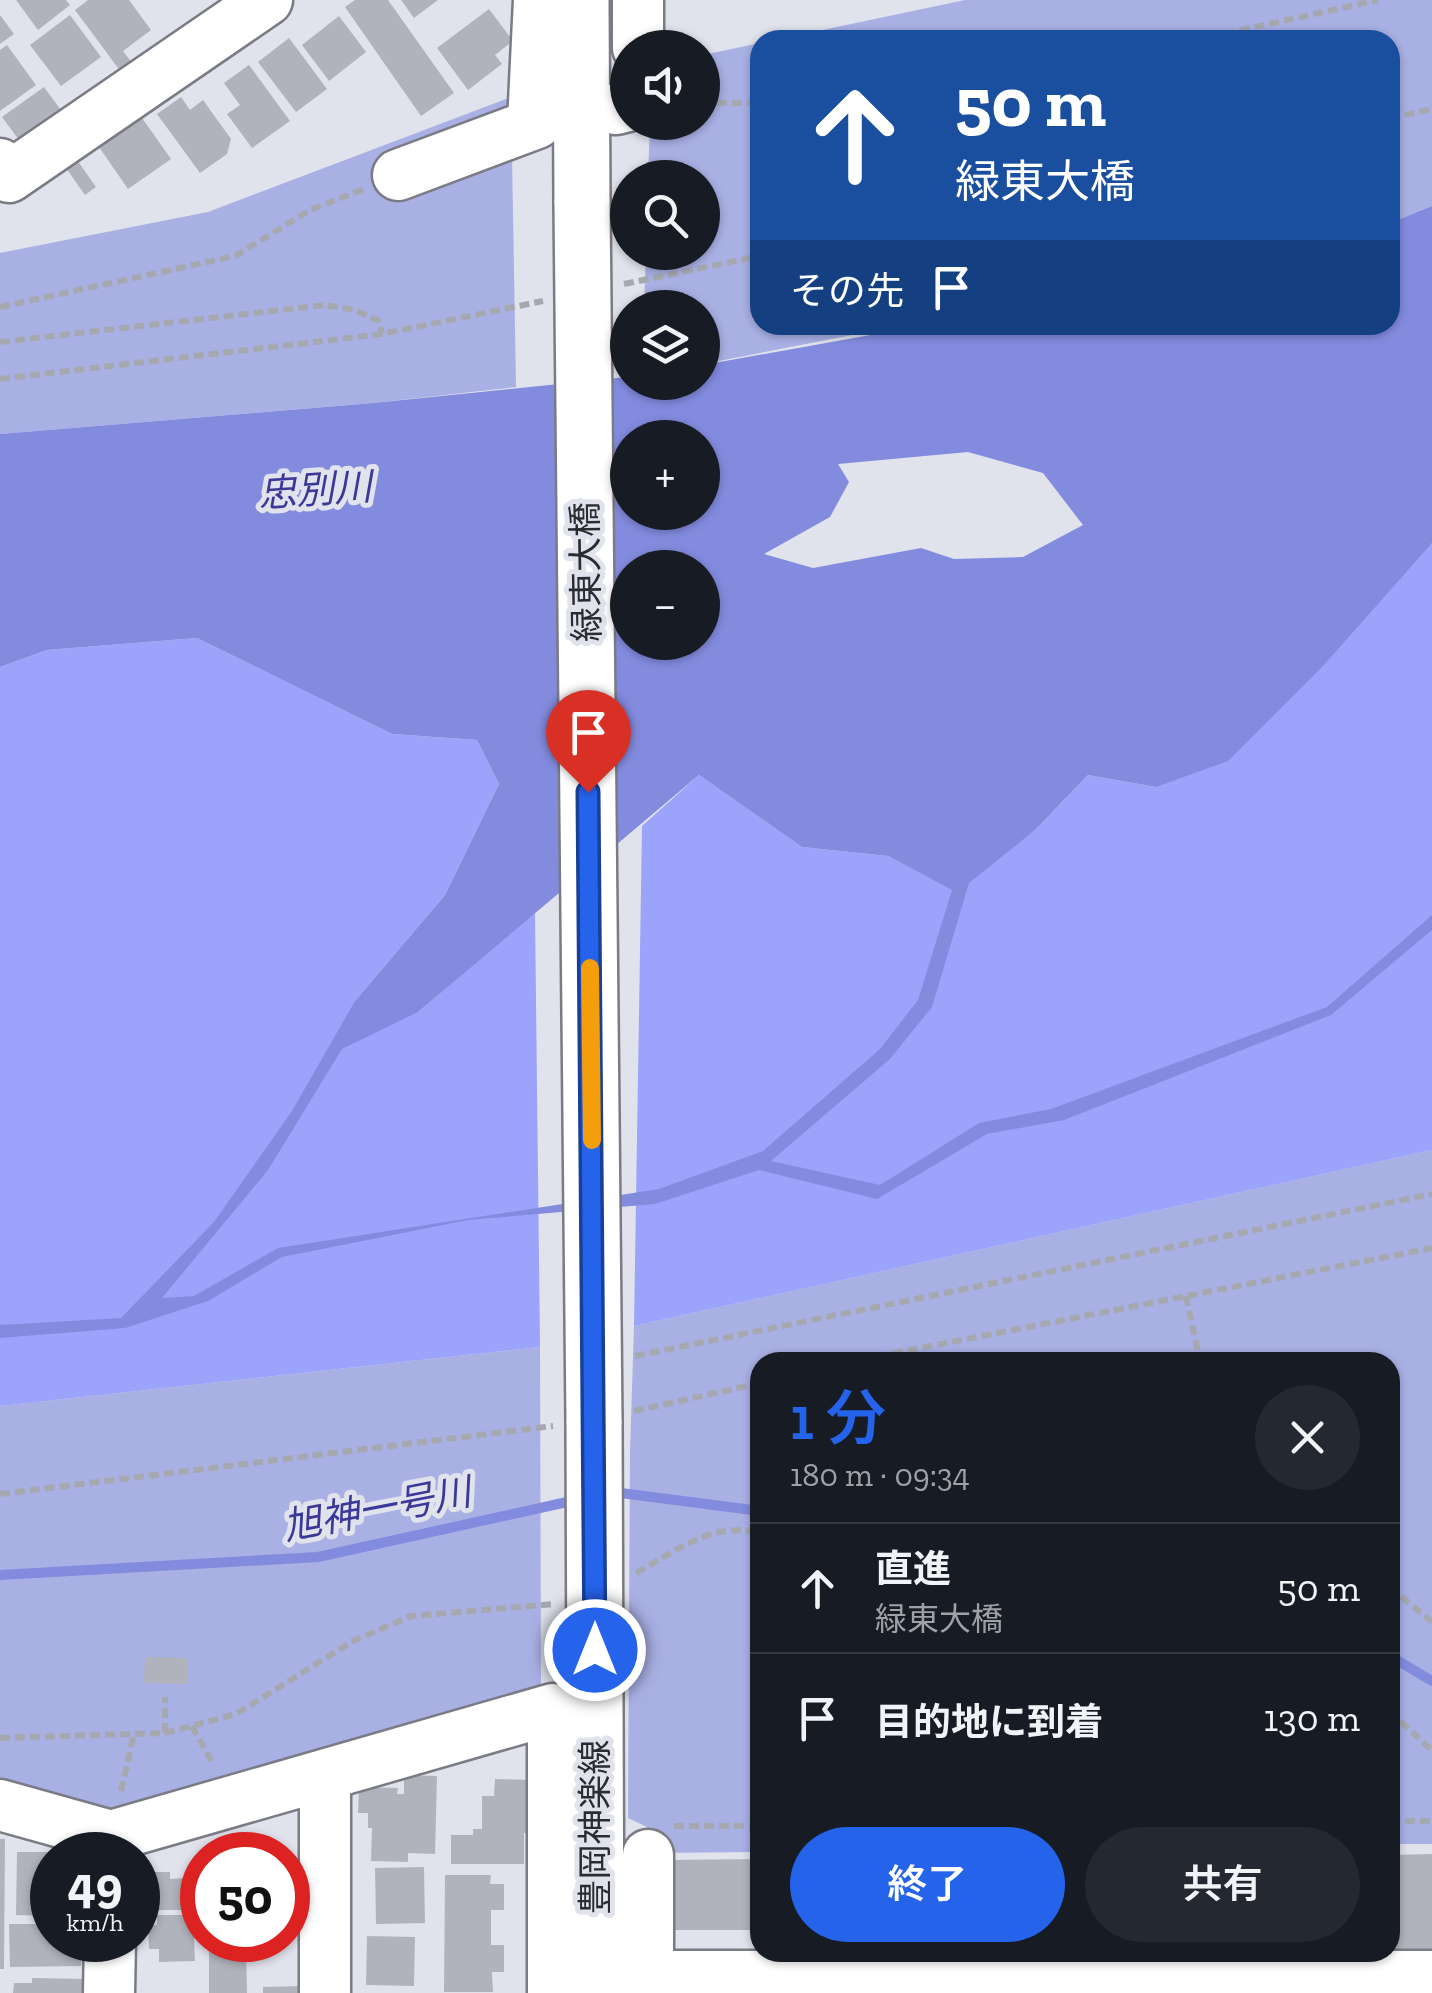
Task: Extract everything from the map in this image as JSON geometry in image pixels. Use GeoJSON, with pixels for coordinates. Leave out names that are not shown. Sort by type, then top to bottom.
{"type":"FeatureCollection","features":[{"type":"Feature","properties":{"kind":"main road","name":"緑東大橋"},"geometry":{"type":"LineString","coordinates":[[581,0],[594,1420]]}},
{"type":"Feature","properties":{"kind":"main road","name":"豊岡神楽線"},"geometry":{"type":"LineString","coordinates":[[594,1420],[596,1993]]}},
{"type":"Feature","properties":{"kind":"street"},"geometry":{"type":"LineString","coordinates":[[0,164],[8,176],[267,0]]}},
{"type":"Feature","properties":{"kind":"street"},"geometry":{"type":"LineString","coordinates":[[398,175],[535,123],[540,0]]}},
{"type":"Feature","properties":{"kind":"street"},"geometry":{"type":"LineString","coordinates":[[638,0],[638,30]]}},
{"type":"Feature","properties":{"kind":"street"},"geometry":{"type":"LineString","coordinates":[[154,1832],[325,1776],[553,1709],[554,1993]]}},
{"type":"Feature","properties":{"kind":"street"},"geometry":{"type":"LineString","coordinates":[[325,1776],[325,1993]]}},
{"type":"Feature","properties":{"kind":"street"},"geometry":{"type":"LineString","coordinates":[[0,1804],[74,1832]]}},
{"type":"Feature","properties":{"kind":"street"},"geometry":{"type":"LineString","coordinates":[[648,1855],[648,1984],[1311,1984],[1432,1976]]}},
{"type":"Feature","properties":{"kind":"street"},"geometry":{"type":"LineString","coordinates":[[110,1962],[110,1993]]}},
{"type":"Feature","properties":{"kind":"path"},"geometry":{"type":"LineString","coordinates":[[1242,30],[1378,0]]}},
{"type":"Feature","properties":{"kind":"path"},"geometry":{"type":"LineString","coordinates":[[720,103],[750,103]]}},
{"type":"Feature","properties":{"kind":"path"},"geometry":{"type":"LineString","coordinates":[[1400,116],[1432,108]]}},
{"type":"Feature","properties":{"kind":"path"},"geometry":{"type":"LineString","coordinates":[[0,306],[235,256],[310,210],[398,175]]}},
{"type":"Feature","properties":{"kind":"path"},"geometry":{"type":"LineString","coordinates":[[605,288],[750,258]]}},
{"type":"Feature","properties":{"kind":"path"},"geometry":{"type":"LineString","coordinates":[[0,378],[382,334],[549,300]]}},
{"type":"Feature","properties":{"kind":"path"},"geometry":{"type":"LineString","coordinates":[[0,342],[324,305],[368,314],[379,322],[382,334]]}},
{"type":"Feature","properties":{"kind":"path"},"geometry":{"type":"LineString","coordinates":[[622,1359],[1432,1194]]}},
{"type":"Feature","properties":{"kind":"path"},"geometry":{"type":"LineString","coordinates":[[896,1352],[1432,1248]]}},
{"type":"Feature","properties":{"kind":"path"},"geometry":{"type":"LineString","coordinates":[[1186,1296],[1198,1352]]}},
{"type":"Feature","properties":{"kind":"path"},"geometry":{"type":"LineString","coordinates":[[0,1494],[594,1420],[750,1385]]}},
{"type":"Feature","properties":{"kind":"path"},"geometry":{"type":"LineString","coordinates":[[622,1580],[713,1532],[735,1528],[750,1531]]}},
{"type":"Feature","properties":{"kind":"path"},"geometry":{"type":"LineString","coordinates":[[1400,1595],[1432,1622]]}},
{"type":"Feature","properties":{"kind":"path"},"geometry":{"type":"LineString","coordinates":[[0,1738],[165,1733],[236,1714],[353,1641],[411,1616],[567,1604]]}},
{"type":"Feature","properties":{"kind":"path"},"geometry":{"type":"LineString","coordinates":[[165,1696],[165,1733]]}},
{"type":"Feature","properties":{"kind":"path"},"geometry":{"type":"LineString","coordinates":[[1400,1721],[1432,1751]]}},
{"type":"Feature","properties":{"kind":"path"},"geometry":{"type":"LineString","coordinates":[[114,1832],[134,1734]]}},
{"type":"Feature","properties":{"kind":"path"},"geometry":{"type":"LineString","coordinates":[[1400,1821],[1432,1821]]}},
{"type":"Feature","properties":{"kind":"path"},"geometry":{"type":"LineString","coordinates":[[648,1855],[647,1826],[750,1826]]}},
{"type":"Feature","properties":{"kind":"shaded area"},"geometry":{"type":"Polygon","coordinates":[[[965,0],[1432,0],[1432,206],[1400,219],[1400,30],[822,30],[965,0]]]}},
{"type":"Feature","properties":{"kind":"shaded area"},"geometry":{"type":"Polygon","coordinates":[[[750,45],[750,335],[852,335],[720,361],[720,290],[645,290],[645,270],[720,270],[720,160],[649,160],[649,140],[720,140],[720,51],[750,45]]]}},
{"type":"Feature","properties":{"kind":"shaded area"},"geometry":{"type":"Polygon","coordinates":[[[511,97],[516,387],[0,434],[0,253],[208,212],[511,97]]]}},
{"type":"Feature","properties":{"kind":"shaded area"},"geometry":{"type":"Polygon","coordinates":[[[1432,543],[1432,1150],[634,1326],[642,826],[699,775],[802,847],[888,856],[953,890],[1035,830],[1088,775],[1156,787],[1432,543]]]}},
{"type":"Feature","properties":{"kind":"shaded area"},"geometry":{"type":"Polygon","coordinates":[[[197,638],[392,734],[477,740],[499,784],[445,895],[355,1001],[418,1012],[535,912],[540,1347],[0,1406],[0,667],[47,650],[197,638]]]}},
{"type":"Feature","properties":{"kind":"shaded area"},"geometry":{"type":"Polygon","coordinates":[[[1432,1150],[1432,1844],[1400,1844],[1400,1352],[750,1352],[750,1852],[648,1853],[647,1827],[628,1818],[634,1326],[1432,1150]]]}},
{"type":"Feature","properties":{"kind":"shaded area"},"geometry":{"type":"Polygon","coordinates":[[[540,1347],[541,1688],[106,1819],[0,1786],[0,1406],[540,1347]]]}},
{"type":"Feature","properties":{"kind":"water","name":"忠別川"},"geometry":{"type":"Polygon","coordinates":[[[1432,206],[1432,543],[1323,666],[1228,761],[1156,787],[1088,775],[1035,830],[969,883],[932,1007],[890,1059],[771,1161],[880,1185],[979,1123],[1051,1109],[1327,1007],[1432,915],[1432,930],[1331,1015],[1064,1120],[987,1134],[877,1199],[759,1170],[655,1204],[468,1220],[282,1257],[208,1301],[125,1328],[0,1338],[0,1325],[121,1318],[214,1222],[292,1111],[355,1001],[445,895],[499,784],[477,740],[392,734],[197,638],[47,650],[0,667],[0,434],[610,379],[610,400],[720,400],[720,362],[870,335],[1400,335],[1400,219],[1432,206]],[[968,452],[838,464],[849,482],[830,517],[764,554],[813,568],[921,548],[954,559],[1023,557],[1083,525],[1043,473],[968,452]],[[699,775],[418,1012],[342,1049],[268,1170],[162,1298],[194,1296],[278,1248],[659,1189],[763,1151],[880,1049],[918,1000],[952,890],[888,856],[802,847],[699,775]]]}},
{"type":"Feature","properties":{"kind":"building"},"geometry":{"type":"Polygon","coordinates":[[[16,0],[66,0],[70,5],[38,30],[16,0]]]}},
{"type":"Feature","properties":{"kind":"building"},"geometry":{"type":"Polygon","coordinates":[[[88,0],[129,0],[151,30],[123,51],[139,72],[127,80],[75,10],[88,0]]]}},
{"type":"Feature","properties":{"kind":"building"},"geometry":{"type":"Polygon","coordinates":[[[355,0],[388,0],[454,93],[421,116],[345,7],[355,0]]]}},
{"type":"Feature","properties":{"kind":"building"},"geometry":{"type":"Polygon","coordinates":[[[401,0],[438,0],[414,18],[401,0]]]}},
{"type":"Feature","properties":{"kind":"building"},"geometry":{"type":"Polygon","coordinates":[[[489,9],[513,41],[495,55],[502,64],[468,90],[437,48],[489,9]]]}},
{"type":"Feature","properties":{"kind":"building"},"geometry":{"type":"Polygon","coordinates":[[[0,15],[14,34],[0,44],[0,15]]]}},
{"type":"Feature","properties":{"kind":"building"},"geometry":{"type":"Polygon","coordinates":[[[70,15],[101,57],[61,86],[30,45],[70,15]]]}},
{"type":"Feature","properties":{"kind":"building"},"geometry":{"type":"Polygon","coordinates":[[[339,16],[366,52],[329,81],[302,45],[339,16]]]}},
{"type":"Feature","properties":{"kind":"building"},"geometry":{"type":"Polygon","coordinates":[[[289,38],[327,89],[296,112],[258,62],[289,38]]]}},
{"type":"Feature","properties":{"kind":"building"},"geometry":{"type":"Polygon","coordinates":[[[7,45],[36,85],[0,111],[0,50],[7,45]]]}},
{"type":"Feature","properties":{"kind":"building"},"geometry":{"type":"Polygon","coordinates":[[[249,65],[290,121],[252,148],[227,114],[240,105],[224,83],[249,65]]]}},
{"type":"Feature","properties":{"kind":"building"},"geometry":{"type":"Polygon","coordinates":[[[44,87],[69,121],[28,152],[2,117],[44,87]]]}},
{"type":"Feature","properties":{"kind":"building"},"geometry":{"type":"Polygon","coordinates":[[[181,97],[190,110],[203,100],[231,139],[227,154],[200,173],[157,114],[181,97]]]}},
{"type":"Feature","properties":{"kind":"building"},"geometry":{"type":"Polygon","coordinates":[[[142,118],[171,159],[128,189],[99,147],[142,118]]]}},
{"type":"Feature","properties":{"kind":"building"},"geometry":{"type":"Polygon","coordinates":[[[77,160],[96,187],[85,195],[66,168],[77,160]]]}},
{"type":"Feature","properties":{"kind":"building"},"geometry":{"type":"Polygon","coordinates":[[[145,1657],[187,1658],[187,1684],[144,1683],[145,1657]]]}},
{"type":"Feature","properties":{"kind":"building"},"geometry":{"type":"Polygon","coordinates":[[[404,1775],[437,1776],[435,1854],[408,1853],[408,1862],[371,1861],[372,1828],[368,1828],[368,1813],[358,1813],[359,1787],[398,1788],[397,1794],[404,1794],[404,1775]]]}},
{"type":"Feature","properties":{"kind":"building"},"geometry":{"type":"Polygon","coordinates":[[[495,1779],[530,1780],[530,1833],[524,1833],[524,1864],[451,1864],[451,1835],[473,1835],[473,1829],[482,1829],[482,1796],[494,1796],[495,1779]]]}},
{"type":"Feature","properties":{"kind":"building"},"geometry":{"type":"Polygon","coordinates":[[[0,1839],[5,1839],[4,1969],[0,1969],[0,1839]]]}},
{"type":"Feature","properties":{"kind":"building"},"geometry":{"type":"Polygon","coordinates":[[[17,1852],[30,1852],[30,1915],[16,1915],[17,1852]]]}},
{"type":"Feature","properties":{"kind":"building"},"geometry":{"type":"Polygon","coordinates":[[[1432,1854],[1432,1950],[1400,1951],[1400,1855],[1432,1854]]]}},
{"type":"Feature","properties":{"kind":"building"},"geometry":{"type":"Polygon","coordinates":[[[750,1859],[750,1930],[668,1930],[667,1860],[750,1859]]]}},
{"type":"Feature","properties":{"kind":"building"},"geometry":{"type":"Polygon","coordinates":[[[424,1867],[425,1923],[376,1924],[375,1868],[424,1867]]]}},
{"type":"Feature","properties":{"kind":"building"},"geometry":{"type":"Polygon","coordinates":[[[160,1872],[170,1872],[170,1879],[180,1878],[180,1910],[160,1910],[160,1872]]]}},
{"type":"Feature","properties":{"kind":"building"},"geometry":{"type":"Polygon","coordinates":[[[445,1875],[491,1875],[490,1884],[504,1884],[504,1910],[491,1910],[491,1945],[504,1945],[504,1972],[492,1972],[493,1992],[444,1992],[445,1875]]]}},
{"type":"Feature","properties":{"kind":"building"},"geometry":{"type":"Polygon","coordinates":[[[160,1915],[180,1915],[180,1961],[160,1962],[160,1915]]]}},
{"type":"Feature","properties":{"kind":"building"},"geometry":{"type":"Polygon","coordinates":[[[9,1924],[30,1924],[30,1962],[81,1962],[81,1966],[10,1967],[9,1924]]]}},
{"type":"Feature","properties":{"kind":"building"},"geometry":{"type":"Polygon","coordinates":[[[367,1936],[415,1937],[414,1986],[366,1985],[367,1936]]]}},
{"type":"Feature","properties":{"kind":"building"},"geometry":{"type":"Polygon","coordinates":[[[209,1962],[246,1962],[247,1993],[209,1993],[209,1962]]]}},
{"type":"Feature","properties":{"kind":"building"},"geometry":{"type":"Polygon","coordinates":[[[32,1978],[88,1979],[88,1993],[13,1993],[14,1983],[32,1983],[32,1978]]]}},
{"type":"Feature","properties":{"kind":"building"},"geometry":{"type":"Polygon","coordinates":[[[303,1986],[303,1993],[263,1993],[263,1987],[303,1986]]]}},
{"type":"Feature","properties":{"kind":"waterway","name":"旭神一号川"},"geometry":{"type":"LineString","coordinates":[[613,1492],[750,1510]]}},
{"type":"Feature","properties":{"kind":"waterway","name":"旭神一号川"},"geometry":{"type":"LineString","coordinates":[[0,1575],[318,1557],[576,1500]]}},
{"type":"Feature","properties":{"kind":"waterway","name":"旭神一号川"},"geometry":{"type":"LineString","coordinates":[[1400,1662],[1432,1681]]}},
{"type":"Feature","properties":{"kind":"slow traffic"},"geometry":{"type":"LineString","coordinates":[[590,968],[592,1140]]}},
{"type":"Feature","properties":{"kind":"route"},"geometry":{"type":"LineString","coordinates":[[588,792],[595,1650]]}}]}
